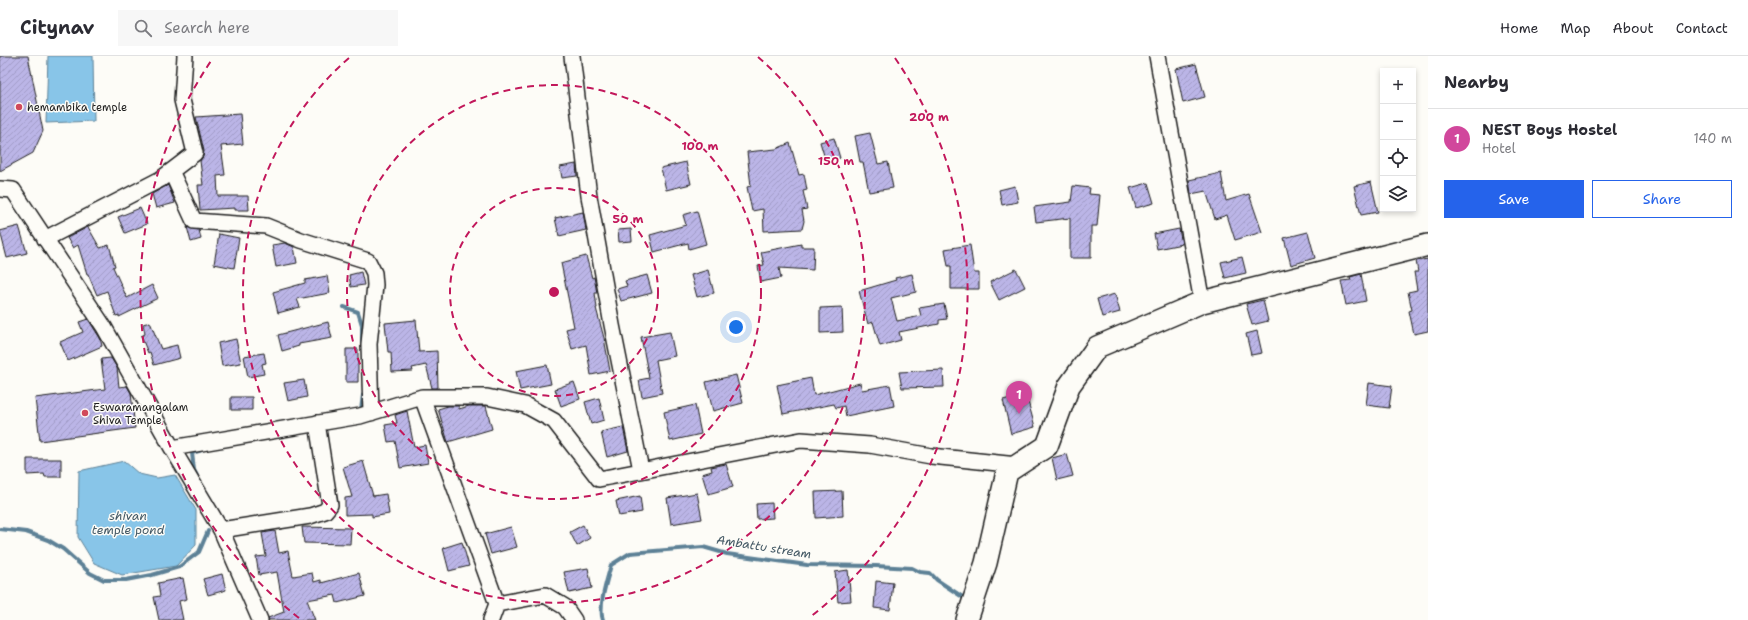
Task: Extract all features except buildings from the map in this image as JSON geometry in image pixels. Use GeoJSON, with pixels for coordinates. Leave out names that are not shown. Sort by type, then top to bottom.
{"type":"FeatureCollection","features":[{"type":"Feature","properties":{"kind":"street"},"geometry":{"type":"LineString","coordinates":[[45,239],[161,179],[196,154],[182,100],[186,56]]}},
{"type":"Feature","properties":{"kind":"street"},"geometry":{"type":"LineString","coordinates":[[572,56],[589,196],[612,325],[641,470]]}},
{"type":"Feature","properties":{"kind":"street"},"geometry":{"type":"LineString","coordinates":[[1157,56],[1202,302]]}},
{"type":"Feature","properties":{"kind":"street"},"geometry":{"type":"LineString","coordinates":[[171,171],[194,221],[266,226],[301,240],[368,261],[374,273],[375,285],[369,344],[371,414]]}},
{"type":"Feature","properties":{"kind":"street"},"geometry":{"type":"LineString","coordinates":[[0,189],[12,190],[104,327],[172,448],[221,530],[260,620]]}},
{"type":"Feature","properties":{"kind":"street"},"geometry":{"type":"LineString","coordinates":[[967,620],[986,563],[1007,472],[1047,446],[1069,386],[1097,347],[1202,302],[1428,245]]}},
{"type":"Feature","properties":{"kind":"street"},"geometry":{"type":"LineString","coordinates":[[422,397],[497,604],[491,620]]}},
{"type":"Feature","properties":{"kind":"street"},"geometry":{"type":"LineString","coordinates":[[172,448],[371,414],[422,397],[487,397],[525,405],[554,421],[600,479],[801,440],[870,446],[931,456],[1017,465]]}},
{"type":"Feature","properties":{"kind":"street"},"geometry":{"type":"LineString","coordinates":[[221,530],[310,516],[325,511],[330,505],[316,423]]}},
{"type":"Feature","properties":{"kind":"street"},"geometry":{"type":"LineString","coordinates":[[497,604],[545,595],[565,607],[574,620]]}},
{"type":"Feature","properties":{"kind":"water"},"geometry":{"type":"Polygon","coordinates":[[[48,56],[93,56],[94,121],[46,123],[48,56]]]}},
{"type":"Feature","properties":{"kind":"water","name":"shivan temple pond"},"geometry":{"type":"Polygon","coordinates":[[[124,461],[139,474],[157,478],[175,475],[196,510],[196,545],[176,566],[122,575],[94,563],[78,537],[79,471],[124,461]]]}},
{"type":"Feature","properties":{"kind":"waterway"},"geometry":{"type":"LineString","coordinates":[[344,307],[358,312],[362,325],[362,343]]}},
{"type":"Feature","properties":{"kind":"waterway"},"geometry":{"type":"LineString","coordinates":[[358,410],[361,410],[363,395]]}},
{"type":"Feature","properties":{"kind":"waterway"},"geometry":{"type":"LineString","coordinates":[[197,476],[194,470],[192,453],[202,450]]}},
{"type":"Feature","properties":{"kind":"waterway"},"geometry":{"type":"LineString","coordinates":[[0,529],[26,532],[48,540],[63,549],[90,573],[104,580],[126,580],[152,575],[179,567],[199,552],[208,531]]}},
{"type":"Feature","properties":{"kind":"waterway","name":"Ambattu stream"},"geometry":{"type":"LineString","coordinates":[[603,620],[602,600],[611,565],[630,553],[703,547],[727,554],[807,565],[912,568],[920,572],[930,573],[937,580],[964,598]]}},
{"type":"Feature","properties":{"kind":"place","name":"hemambika temple"},"geometry":{"type":"Point","coordinates":[19,107]}},
{"type":"Feature","properties":{"kind":"place","name":"Eswaramangalam Shiva Temple"},"geometry":{"type":"Point","coordinates":[85,413]}},
{"type":"Feature","properties":{"kind":"place","name":"NEST Boys Hostel"},"geometry":{"type":"Point","coordinates":[1019,414]}}]}
